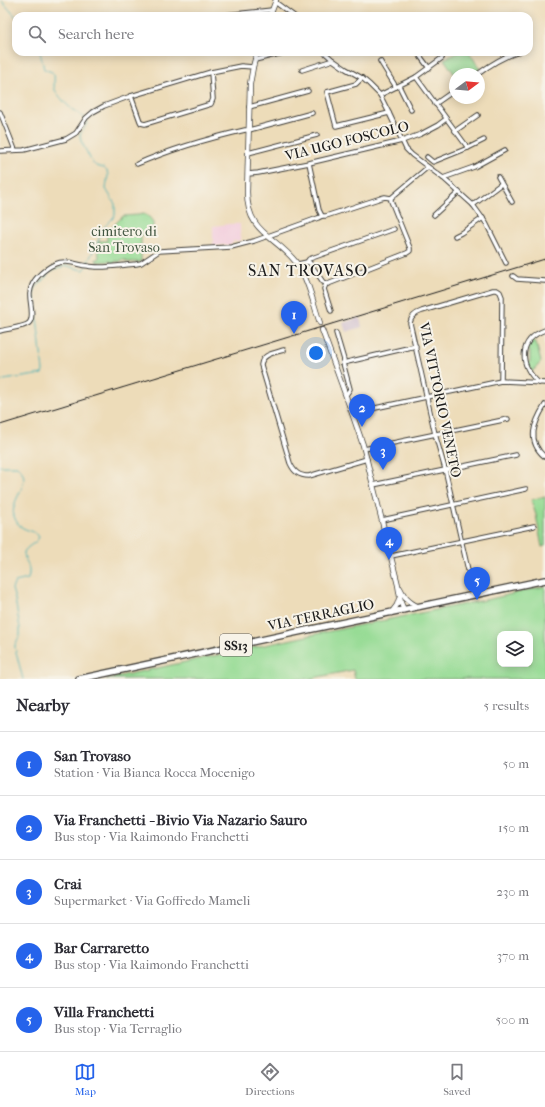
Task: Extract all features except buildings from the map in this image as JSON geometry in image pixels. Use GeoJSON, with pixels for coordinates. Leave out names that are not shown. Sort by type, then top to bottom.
{"type":"FeatureCollection","features":[{"type":"Feature","properties":{"kind":"main road","name":"VIA TERRAGLIO"},"geometry":{"type":"LineString","coordinates":[[79,679],[545,580]]}},
{"type":"Feature","properties":{"kind":"street"},"geometry":{"type":"LineString","coordinates":[[253,12],[272,10],[275,1],[289,12]]}},
{"type":"Feature","properties":{"kind":"street"},"geometry":{"type":"LineString","coordinates":[[256,56],[250,84],[247,198],[249,209],[255,224],[298,264],[306,279],[320,323]]}},
{"type":"Feature","properties":{"kind":"street"},"geometry":{"type":"LineString","coordinates":[[255,60],[271,56]]}},
{"type":"Feature","properties":{"kind":"street"},"geometry":{"type":"LineString","coordinates":[[328,56],[346,69],[362,78],[380,95],[406,149],[443,178],[473,205],[486,223],[506,263]]}},
{"type":"Feature","properties":{"kind":"street"},"geometry":{"type":"LineString","coordinates":[[420,56],[429,68]]}},
{"type":"Feature","properties":{"kind":"street"},"geometry":{"type":"LineString","coordinates":[[485,69],[507,56]]}},
{"type":"Feature","properties":{"kind":"street"},"geometry":{"type":"LineString","coordinates":[[380,95],[416,77],[442,58]]}},
{"type":"Feature","properties":{"kind":"street"},"geometry":{"type":"LineString","coordinates":[[302,70],[333,60]]}},
{"type":"Feature","properties":{"kind":"street"},"geometry":{"type":"LineString","coordinates":[[380,61],[397,86],[410,110]]}},
{"type":"Feature","properties":{"kind":"street"},"geometry":{"type":"LineString","coordinates":[[0,151],[24,150],[69,137],[76,133],[86,118],[93,112],[131,96],[211,72],[241,66],[253,67]]}},
{"type":"Feature","properties":{"kind":"street"},"geometry":{"type":"LineString","coordinates":[[131,96],[141,123],[145,124],[211,104],[213,99],[211,72]]}},
{"type":"Feature","properties":{"kind":"street"},"geometry":{"type":"LineString","coordinates":[[416,77],[468,148]]}},
{"type":"Feature","properties":{"kind":"street"},"geometry":{"type":"LineString","coordinates":[[362,78],[356,84],[326,92],[336,126],[389,113]]}},
{"type":"Feature","properties":{"kind":"street"},"geometry":{"type":"LineString","coordinates":[[250,107],[308,91]]}},
{"type":"Feature","properties":{"kind":"street"},"geometry":{"type":"LineString","coordinates":[[435,104],[449,94]]}},
{"type":"Feature","properties":{"kind":"street"},"geometry":{"type":"LineString","coordinates":[[0,112],[15,150]]}},
{"type":"Feature","properties":{"kind":"street"},"geometry":{"type":"LineString","coordinates":[[137,164],[192,143],[249,130],[312,113]]}},
{"type":"Feature","properties":{"kind":"street"},"geometry":{"type":"LineString","coordinates":[[455,131],[478,115]]}},
{"type":"Feature","properties":{"kind":"street","name":"VIA UGO FOSCOLO"},"geometry":{"type":"LineString","coordinates":[[248,174],[309,163],[402,141],[422,134],[446,119]]}},
{"type":"Feature","properties":{"kind":"street"},"geometry":{"type":"LineString","coordinates":[[248,153],[317,135]]}},
{"type":"Feature","properties":{"kind":"street"},"geometry":{"type":"LineString","coordinates":[[427,157],[433,162],[484,140]]}},
{"type":"Feature","properties":{"kind":"street"},"geometry":{"type":"LineString","coordinates":[[443,178],[474,167],[504,150]]}},
{"type":"Feature","properties":{"kind":"street"},"geometry":{"type":"LineString","coordinates":[[309,163],[319,210],[322,216]]}},
{"type":"Feature","properties":{"kind":"street"},"geometry":{"type":"LineString","coordinates":[[0,331],[26,325],[30,322],[32,316],[30,293],[31,287],[46,268],[55,264],[65,262],[102,267],[139,263],[159,251],[231,248],[322,216],[381,198],[392,198],[428,167]]}},
{"type":"Feature","properties":{"kind":"street"},"geometry":{"type":"LineString","coordinates":[[498,177],[512,202]]}},
{"type":"Feature","properties":{"kind":"street"},"geometry":{"type":"LineString","coordinates":[[473,205],[501,184]]}},
{"type":"Feature","properties":{"kind":"street"},"geometry":{"type":"LineString","coordinates":[[434,215],[459,192]]}},
{"type":"Feature","properties":{"kind":"street"},"geometry":{"type":"LineString","coordinates":[[307,262],[310,263],[323,282],[330,284],[407,254],[410,251],[391,201],[392,198]]}},
{"type":"Feature","properties":{"kind":"street"},"geometry":{"type":"LineString","coordinates":[[455,236],[483,218]]}},
{"type":"Feature","properties":{"kind":"street"},"geometry":{"type":"LineString","coordinates":[[298,264],[307,262],[309,259],[394,229]]}},
{"type":"Feature","properties":{"kind":"street"},"geometry":{"type":"LineString","coordinates":[[513,276],[517,279],[545,281]]}},
{"type":"Feature","properties":{"kind":"street"},"geometry":{"type":"LineString","coordinates":[[326,284],[324,289],[331,311]]}},
{"type":"Feature","properties":{"kind":"street","name":"VIA VITTORIO VENETO"},"geometry":{"type":"LineString","coordinates":[[478,595],[477,588],[468,570],[445,469],[435,434],[410,323],[412,317],[416,313],[493,290],[500,292],[502,297],[500,381]]}},
{"type":"Feature","properties":{"kind":"street"},"geometry":{"type":"LineString","coordinates":[[322,330],[346,395],[367,459],[398,584],[405,601],[404,610]]}},
{"type":"Feature","properties":{"kind":"street"},"geometry":{"type":"LineString","coordinates":[[539,383],[526,368],[524,353],[532,338],[536,334],[545,330]]}},
{"type":"Feature","properties":{"kind":"street"},"geometry":{"type":"LineString","coordinates":[[336,333],[344,360],[343,363],[350,389],[346,395]]}},
{"type":"Feature","properties":{"kind":"street"},"geometry":{"type":"LineString","coordinates":[[343,363],[416,346]]}},
{"type":"Feature","properties":{"kind":"street"},"geometry":{"type":"LineString","coordinates":[[284,350],[265,356],[260,365],[290,463],[295,471],[299,475],[309,476],[367,459]]}},
{"type":"Feature","properties":{"kind":"street"},"geometry":{"type":"LineString","coordinates":[[352,413],[500,381],[545,383]]}},
{"type":"Feature","properties":{"kind":"street"},"geometry":{"type":"LineString","coordinates":[[545,405],[535,424],[533,433],[537,447],[545,457]]}},
{"type":"Feature","properties":{"kind":"street"},"geometry":{"type":"LineString","coordinates":[[364,450],[508,419]]}},
{"type":"Feature","properties":{"kind":"street"},"geometry":{"type":"LineString","coordinates":[[373,485],[516,455]]}},
{"type":"Feature","properties":{"kind":"street"},"geometry":{"type":"LineString","coordinates":[[382,520],[526,489]]}},
{"type":"Feature","properties":{"kind":"street"},"geometry":{"type":"LineString","coordinates":[[391,556],[534,526]]}},
{"type":"Feature","properties":{"kind":"street"},"geometry":{"type":"LineString","coordinates":[[402,596],[419,607]]}},
{"type":"Feature","properties":{"kind":"street"},"geometry":{"type":"LineString","coordinates":[[391,613],[402,596]]}},
{"type":"Feature","properties":{"kind":"shaded area"},"geometry":{"type":"Polygon","coordinates":[[[240,224],[240,241],[233,241],[233,243],[228,245],[213,246],[213,226],[240,224]]]}},
{"type":"Feature","properties":{"kind":"shaded area"},"geometry":{"type":"Polygon","coordinates":[[[360,317],[362,327],[346,332],[343,323],[360,317]]]}},
{"type":"Feature","properties":{"kind":"green space"},"geometry":{"type":"Polygon","coordinates":[[[450,56],[472,56],[479,68],[450,68],[444,59],[450,56]]]}},
{"type":"Feature","properties":{"kind":"green space","name":"cimitero di San Trovaso"},"geometry":{"type":"Polygon","coordinates":[[[143,214],[150,218],[153,222],[153,226],[150,233],[141,235],[141,262],[126,262],[126,260],[120,260],[120,262],[115,261],[115,263],[111,264],[111,261],[97,262],[96,259],[99,259],[98,243],[99,241],[107,241],[107,232],[123,216],[143,214]]]}},
{"type":"Feature","properties":{"kind":"green space"},"geometry":{"type":"Polygon","coordinates":[[[532,340],[536,342],[541,362],[532,372],[527,363],[530,362],[530,351],[527,350],[532,340]]]}},
{"type":"Feature","properties":{"kind":"green space"},"geometry":{"type":"Polygon","coordinates":[[[545,496],[545,546],[542,547],[536,515],[531,500],[545,496]]]}},
{"type":"Feature","properties":{"kind":"green space"},"geometry":{"type":"Polygon","coordinates":[[[545,586],[545,679],[355,679],[353,670],[308,679],[106,679],[321,633],[495,598],[545,586]]]}},
{"type":"Feature","properties":{"kind":"waterway"},"geometry":{"type":"LineString","coordinates":[[1,0],[12,12]]}},
{"type":"Feature","properties":{"kind":"waterway"},"geometry":{"type":"LineString","coordinates":[[41,56],[44,69],[54,74],[54,87],[56,92],[68,106],[86,121],[87,123],[80,135],[81,141],[92,162],[96,166],[104,168],[107,171],[108,175],[106,189],[115,204],[115,215],[105,226],[87,264]]}},
{"type":"Feature","properties":{"kind":"waterway"},"geometry":{"type":"LineString","coordinates":[[0,382],[4,380],[42,374],[43,371],[34,291],[49,272],[65,266],[82,270],[86,267]]}},
{"type":"Feature","properties":{"kind":"waterway"},"geometry":{"type":"LineString","coordinates":[[0,466],[17,466],[22,472],[24,478],[23,484],[13,509],[14,516],[23,528],[33,532],[39,537],[24,552],[29,570],[28,579],[15,582],[12,589],[20,628],[20,635],[15,648],[23,679]]}},
{"type":"Feature","properties":{"kind":"railway"},"geometry":{"type":"LineString","coordinates":[[0,425],[545,259]]}},
{"type":"Feature","properties":{"kind":"place","name":"San Trovaso"},"geometry":{"type":"Point","coordinates":[294,334]}},
{"type":"Feature","properties":{"kind":"place","name":"Via Franchetti - Bivio Via Nazario Sauro"},"geometry":{"type":"Point","coordinates":[362,427]}},
{"type":"Feature","properties":{"kind":"place","name":"Crai"},"geometry":{"type":"Point","coordinates":[383,470]}},
{"type":"Feature","properties":{"kind":"place","name":"Bar Carraretto"},"geometry":{"type":"Point","coordinates":[389,560]}},
{"type":"Feature","properties":{"kind":"place","name":"Villa Franchetti"},"geometry":{"type":"Point","coordinates":[477,600]}},
{"type":"Feature","properties":{"kind":"district","name":"SAN TROVASO"},"geometry":{"type":"Point","coordinates":[308,270]}}]}
